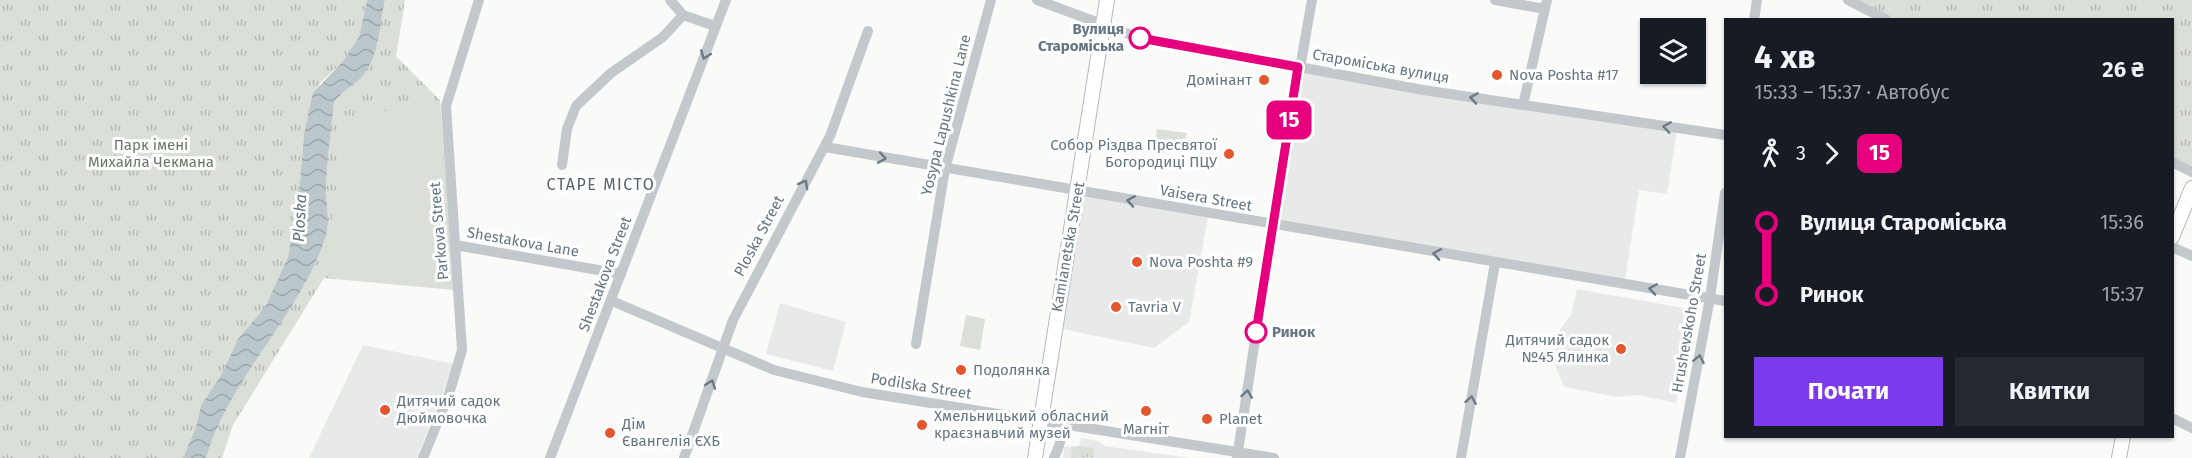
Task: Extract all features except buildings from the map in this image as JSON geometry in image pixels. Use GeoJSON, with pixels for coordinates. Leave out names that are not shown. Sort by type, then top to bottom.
{"type":"FeatureCollection","features":[{"type":"Feature","properties":{"kind":"main road","name":"Kamianetska Street"},"geometry":{"type":"LineString","coordinates":[[1035,458],[1043,397],[1105,25],[1107,0]]}},
{"type":"Feature","properties":{"kind":"main road"},"geometry":{"type":"LineString","coordinates":[[2174,232],[2192,188]]}},
{"type":"Feature","properties":{"kind":"main road"},"geometry":{"type":"LineString","coordinates":[[2119,458],[2123,438]]}},
{"type":"Feature","properties":{"kind":"street","name":"Parkova Street"},"geometry":{"type":"LineString","coordinates":[[423,458],[449,394],[462,350],[446,106],[479,0]]}},
{"type":"Feature","properties":{"kind":"street"},"geometry":{"type":"LineString","coordinates":[[670,0],[683,15],[715,26]]}},
{"type":"Feature","properties":{"kind":"street","name":"Shestakova Street"},"geometry":{"type":"LineString","coordinates":[[550,458],[726,0]]}},
{"type":"Feature","properties":{"kind":"street","name":"Yosypa Lapushkina Lane"},"geometry":{"type":"LineString","coordinates":[[916,344],[945,169],[991,0]]}},
{"type":"Feature","properties":{"kind":"street","name":"Староміська вулиця"},"geometry":{"type":"LineString","coordinates":[[1037,0],[1137,37],[1523,105],[1724,135]]}},
{"type":"Feature","properties":{"kind":"street"},"geometry":{"type":"LineString","coordinates":[[1238,455],[1272,225],[1298,67],[1312,0]]}},
{"type":"Feature","properties":{"kind":"street"},"geometry":{"type":"LineString","coordinates":[[1494,0],[1546,5],[1523,105]]}},
{"type":"Feature","properties":{"kind":"street"},"geometry":{"type":"LineString","coordinates":[[1754,18],[1757,0]]}},
{"type":"Feature","properties":{"kind":"street"},"geometry":{"type":"LineString","coordinates":[[1848,0],[1883,18]]}},
{"type":"Feature","properties":{"kind":"street"},"geometry":{"type":"LineString","coordinates":[[562,165],[567,129],[576,106],[611,73],[663,38],[683,15]]}},
{"type":"Feature","properties":{"kind":"street","name":"Ploska Street"},"geometry":{"type":"LineString","coordinates":[[684,458],[722,349],[758,269],[825,147],[868,31]]}},
{"type":"Feature","properties":{"kind":"street","name":"Vaisera Street"},"geometry":{"type":"LineString","coordinates":[[825,147],[1724,301]]}},
{"type":"Feature","properties":{"kind":"street"},"geometry":{"type":"LineString","coordinates":[[2174,163],[2192,172]]}},
{"type":"Feature","properties":{"kind":"street","name":"Hrushevskoho Street"},"geometry":{"type":"LineString","coordinates":[[1680,458],[1710,298],[1724,200]]}},
{"type":"Feature","properties":{"kind":"street","name":"Shestakova Lane"},"geometry":{"type":"LineString","coordinates":[[455,245],[621,274]]}},
{"type":"Feature","properties":{"kind":"street"},"geometry":{"type":"LineString","coordinates":[[2174,248],[2192,256]]}},
{"type":"Feature","properties":{"kind":"street"},"geometry":{"type":"LineString","coordinates":[[1461,458],[1495,263]]}},
{"type":"Feature","properties":{"kind":"street","name":"Podilska Street"},"geometry":{"type":"LineString","coordinates":[[612,301],[774,370],[862,392],[1238,455],[1274,458]]}},
{"type":"Feature","properties":{"kind":"street"},"geometry":{"type":"LineString","coordinates":[[1043,397],[1046,413],[1057,423],[1061,431],[1061,439],[1054,458]]}},
{"type":"Feature","properties":{"kind":"street"},"geometry":{"type":"LineString","coordinates":[[2174,419],[2192,428]]}},
{"type":"Feature","properties":{"kind":"street"},"geometry":{"type":"LineString","coordinates":[[1061,439],[1083,431],[1101,431]]}},
{"type":"Feature","properties":{"kind":"shaded area"},"geometry":{"type":"Polygon","coordinates":[[[1301,71],[1677,131],[1667,194],[1639,190],[1625,280],[1276,222],[1301,71]]]}},
{"type":"Feature","properties":{"kind":"shaded area"},"geometry":{"type":"Polygon","coordinates":[[[1081,196],[1208,217],[1189,322],[1154,348],[1058,328],[1081,196]]]}},
{"type":"Feature","properties":{"kind":"shaded area","name":"Дитячий садок №45 Ялинка"},"geometry":{"type":"Polygon","coordinates":[[[1577,289],[1695,310],[1676,403],[1639,395],[1617,397],[1564,387],[1554,362],[1555,336],[1571,315],[1577,289]]]}},
{"type":"Feature","properties":{"kind":"shaded area"},"geometry":{"type":"Polygon","coordinates":[[[780,303],[846,322],[833,371],[766,354],[780,303]]]}},
{"type":"Feature","properties":{"kind":"shaded area","name":"Дитячий садок Дюймовочка"},"geometry":{"type":"Polygon","coordinates":[[[363,345],[454,364],[417,458],[309,458],[363,345]]]}},
{"type":"Feature","properties":{"kind":"shaded area"},"geometry":{"type":"Polygon","coordinates":[[[1081,438],[1098,441],[1104,446],[1191,458],[1063,458],[1064,447],[1079,446],[1081,438]]]}},
{"type":"Feature","properties":{"kind":"green space","name":"Парк імені Михайла Чекмана"},"geometry":{"type":"Polygon","coordinates":[[[0,0],[367,0],[359,37],[343,61],[320,83],[304,134],[299,194],[288,257],[265,307],[238,339],[220,377],[201,405],[196,427],[183,458],[0,458],[0,0]]]}},
{"type":"Feature","properties":{"kind":"green space"},"geometry":{"type":"Polygon","coordinates":[[[385,0],[405,0],[396,56],[440,100],[454,290],[324,278],[233,425],[222,458],[206,458],[231,401],[298,295],[325,239],[328,220],[326,195],[329,146],[334,103],[341,94],[362,77],[369,66],[378,38],[385,0]]]}},
{"type":"Feature","properties":{"kind":"green space"},"geometry":{"type":"Polygon","coordinates":[[[1856,0],[2192,0],[2192,168],[2174,159],[2174,18],[1893,18],[1856,0]]]}},
{"type":"Feature","properties":{"kind":"green space"},"geometry":{"type":"Polygon","coordinates":[[[440,109],[452,289],[329,278],[326,255],[346,122],[363,121],[365,112],[440,109]]]}},
{"type":"Feature","properties":{"kind":"green space"},"geometry":{"type":"Polygon","coordinates":[[[1157,129],[1187,133],[1183,153],[1154,148],[1157,129]]]}},
{"type":"Feature","properties":{"kind":"green space"},"geometry":{"type":"Polygon","coordinates":[[[966,315],[985,319],[980,350],[960,346],[966,315]]]}},
{"type":"Feature","properties":{"kind":"green space"},"geometry":{"type":"Polygon","coordinates":[[[1079,446],[1094,448],[1093,457],[1071,458],[1072,448],[1079,446]]]}},
{"type":"Feature","properties":{"kind":"water","name":"Ploska"},"geometry":{"type":"Polygon","coordinates":[[[367,0],[385,0],[370,65],[365,73],[334,103],[329,146],[326,195],[328,220],[325,239],[298,295],[231,401],[206,458],[183,458],[196,427],[201,405],[220,377],[238,339],[265,307],[288,257],[299,194],[304,134],[313,93],[343,61],[359,37],[367,0]]]}},
{"type":"Feature","properties":{"kind":"bus line","name":"15"},"geometry":{"type":"LineString","coordinates":[[1140,38],[1298,67],[1256,332]]}},
{"type":"Feature","properties":{"kind":"place","name":"Вулиця Староміська"},"geometry":{"type":"Point","coordinates":[1140,38]}},
{"type":"Feature","properties":{"kind":"place","name":"Nova Poshta #17"},"geometry":{"type":"Point","coordinates":[1497,75]}},
{"type":"Feature","properties":{"kind":"place","name":"Домінант"},"geometry":{"type":"Point","coordinates":[1264,80]}},
{"type":"Feature","properties":{"kind":"place","name":"Собор Різдва Пресвятої Богородиці ПЦУ"},"geometry":{"type":"Point","coordinates":[1229,154]}},
{"type":"Feature","properties":{"kind":"place","name":"Nova Poshta #9"},"geometry":{"type":"Point","coordinates":[1137,262]}},
{"type":"Feature","properties":{"kind":"place","name":"Tavria V"},"geometry":{"type":"Point","coordinates":[1116,307]}},
{"type":"Feature","properties":{"kind":"place","name":"Ринок"},"geometry":{"type":"Point","coordinates":[1256,332]}},
{"type":"Feature","properties":{"kind":"place","name":"Дитячий садок №45 Ялинка"},"geometry":{"type":"Point","coordinates":[1621,349]}},
{"type":"Feature","properties":{"kind":"place","name":"Подолянка"},"geometry":{"type":"Point","coordinates":[961,370]}},
{"type":"Feature","properties":{"kind":"place","name":"Дитячий садок Дюймовочка"},"geometry":{"type":"Point","coordinates":[385,410]}},
{"type":"Feature","properties":{"kind":"place","name":"Магніт"},"geometry":{"type":"Point","coordinates":[1146,411]}},
{"type":"Feature","properties":{"kind":"place","name":"Planet"},"geometry":{"type":"Point","coordinates":[1207,419]}},
{"type":"Feature","properties":{"kind":"place","name":"Хмельницький обласний краєзнавчий музей"},"geometry":{"type":"Point","coordinates":[922,425]}},
{"type":"Feature","properties":{"kind":"place","name":"Дім Євангелія ЄХБ"},"geometry":{"type":"Point","coordinates":[610,433]}},
{"type":"Feature","properties":{"kind":"district","name":"СТАРЕ МІСТО"},"geometry":{"type":"Point","coordinates":[601,184]}}]}
